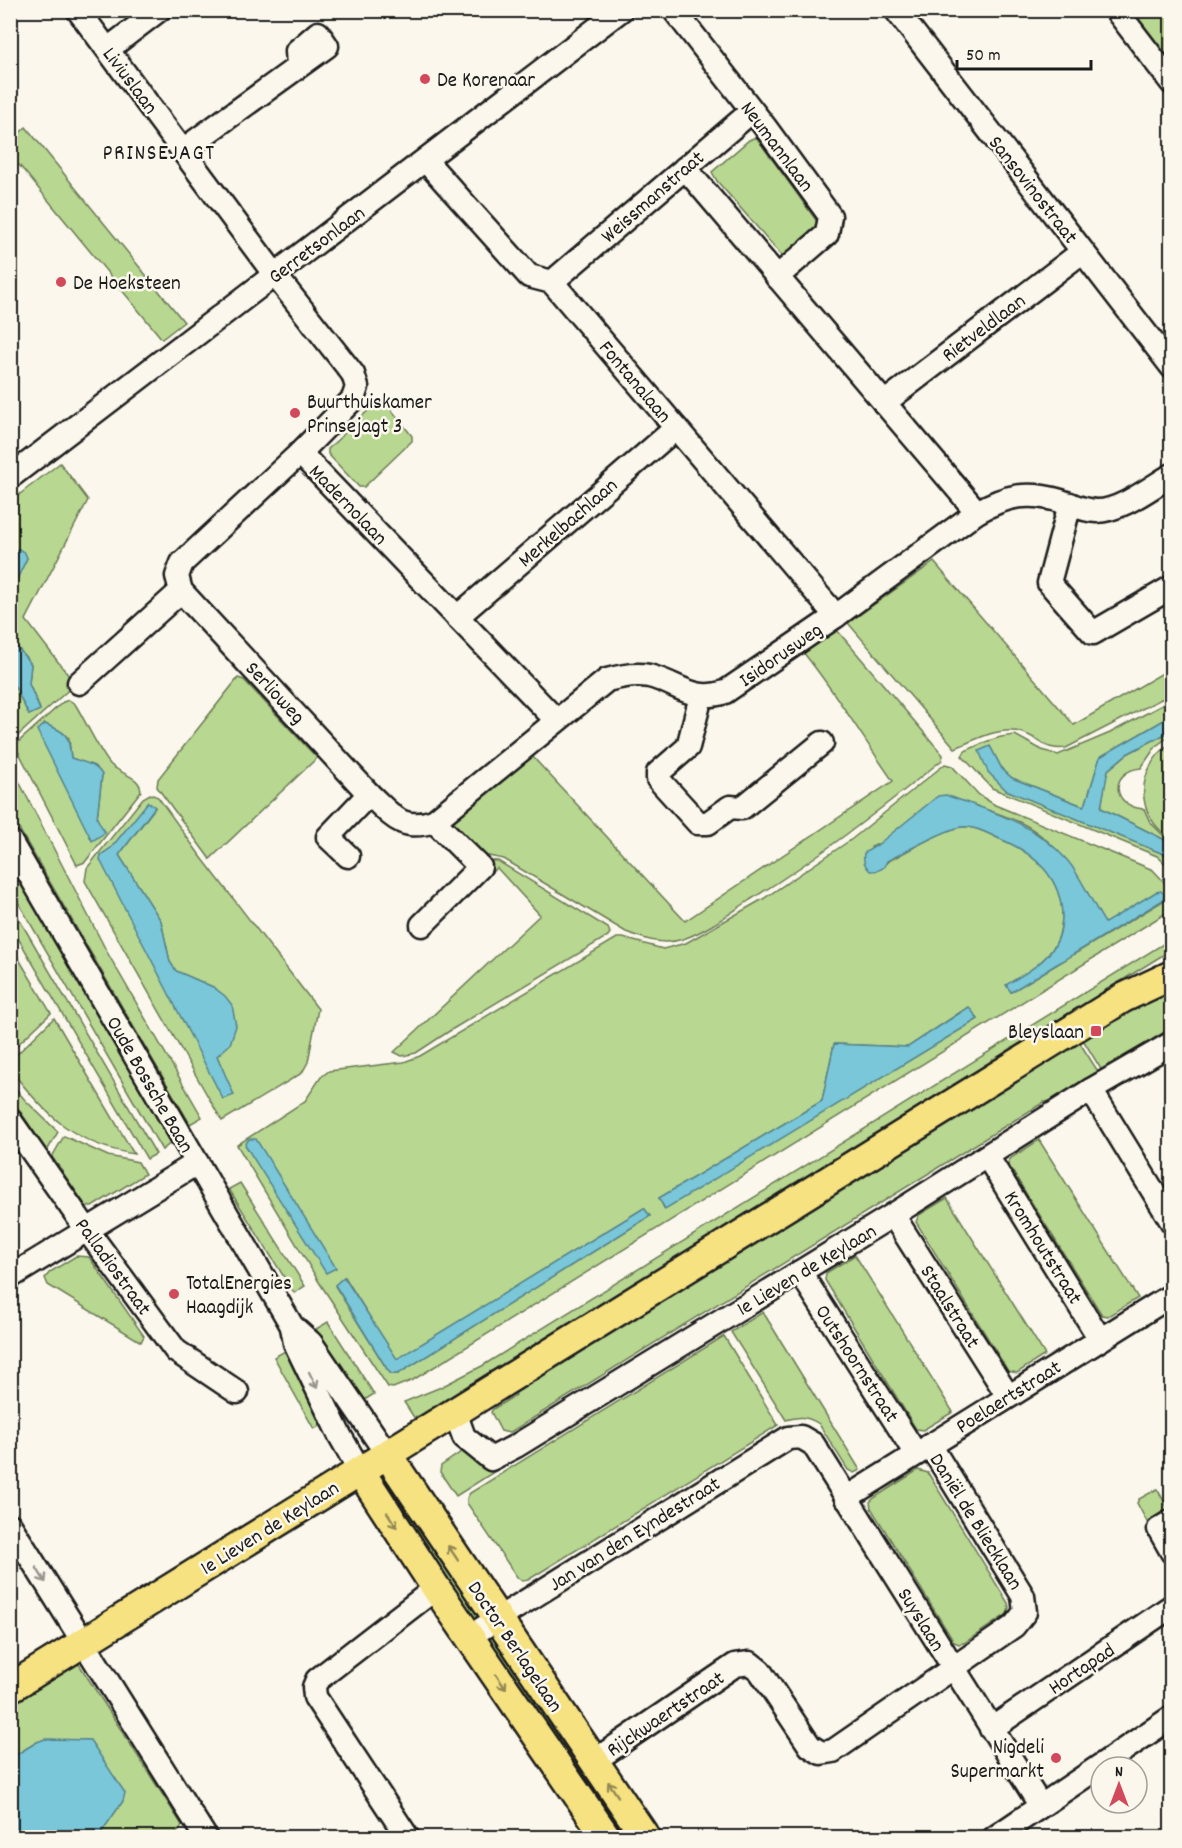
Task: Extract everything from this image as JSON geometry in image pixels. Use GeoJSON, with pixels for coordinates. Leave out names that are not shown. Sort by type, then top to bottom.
{"type":"FeatureCollection","features":[{"type":"Feature","properties":{"kind":"main road","name":"1e Lieven de Keylaan"},"geometry":{"type":"LineString","coordinates":[[10,1688],[1123,998],[1172,961]]}},
{"type":"Feature","properties":{"kind":"main road","name":"1e Lieven de Keylaan"},"geometry":{"type":"LineString","coordinates":[[1123,998],[1172,975]]}},
{"type":"Feature","properties":{"kind":"main road","name":"Doctor Berlagelaan"},"geometry":{"type":"LineString","coordinates":[[387,1454],[645,1838]]}},
{"type":"Feature","properties":{"kind":"main road","name":"Doctor Berlagelaan"},"geometry":{"type":"LineString","coordinates":[[360,1471],[436,1588],[607,1838]]}},
{"type":"Feature","properties":{"kind":"street","name":"Liviuslaan"},"geometry":{"type":"LineString","coordinates":[[78,10],[275,274]]}},
{"type":"Feature","properties":{"kind":"street"},"geometry":{"type":"LineString","coordinates":[[108,50],[159,10]]}},
{"type":"Feature","properties":{"kind":"street","name":"Gerretsonlaan"},"geometry":{"type":"LineString","coordinates":[[10,477],[621,10]]}},
{"type":"Feature","properties":{"kind":"street","name":"Neumannlaan"},"geometry":{"type":"LineString","coordinates":[[674,10],[830,216],[827,234],[777,277]]}},
{"type":"Feature","properties":{"kind":"street","name":"Sansovinostraat"},"geometry":{"type":"LineString","coordinates":[[896,10],[1172,367]]}},
{"type":"Feature","properties":{"kind":"street"},"geometry":{"type":"LineString","coordinates":[[1116,10],[1172,83]]}},
{"type":"Feature","properties":{"kind":"street"},"geometry":{"type":"LineString","coordinates":[[183,150],[298,66]]}},
{"type":"Feature","properties":{"kind":"street","name":"Weissmanstraat"},"geometry":{"type":"LineString","coordinates":[[552,282],[752,111]]}},
{"type":"Feature","properties":{"kind":"street","name":"Fontanalaan"},"geometry":{"type":"LineString","coordinates":[[426,161],[529,276],[552,282],[836,616]]}},
{"type":"Feature","properties":{"kind":"street"},"geometry":{"type":"LineString","coordinates":[[685,168],[977,512]]}},
{"type":"Feature","properties":{"kind":"street","name":"Rietveldlaan"},"geometry":{"type":"LineString","coordinates":[[884,403],[1082,252]]}},
{"type":"Feature","properties":{"kind":"street","name":"Madernolaan"},"geometry":{"type":"LineString","coordinates":[[275,274],[353,374],[357,387],[353,399],[300,453],[556,720]]}},
{"type":"Feature","properties":{"kind":"street","name":"Merkelbachlaan"},"geometry":{"type":"LineString","coordinates":[[457,616],[676,428]]}},
{"type":"Feature","properties":{"kind":"street"},"geometry":{"type":"LineString","coordinates":[[79,683],[181,591],[177,576],[182,563],[300,453]]}},
{"type":"Feature","properties":{"kind":"street","name":"Isidorusweg"},"geometry":{"type":"LineString","coordinates":[[701,696],[714,696],[725,692],[836,616],[977,512],[998,501],[1022,495],[1042,495],[1096,511],[1116,507],[1172,476]]}},
{"type":"Feature","properties":{"kind":"street"},"geometry":{"type":"LineString","coordinates":[[1070,504],[1049,583],[1093,633],[1172,587]]}},
{"type":"Feature","properties":{"kind":"street","name":"Serlioweg"},"geometry":{"type":"LineString","coordinates":[[181,591],[369,794],[398,820],[408,825],[420,826],[434,821]]}},
{"type":"Feature","properties":{"kind":"street"},"geometry":{"type":"LineString","coordinates":[[422,925],[480,867],[434,821],[607,680],[626,675],[649,676],[701,696],[688,747],[658,773],[658,779],[698,824],[708,824],[730,807],[742,808],[822,743]]}},
{"type":"Feature","properties":{"kind":"street"},"geometry":{"type":"LineString","coordinates":[[348,856],[328,837],[369,794]]}},
{"type":"Feature","properties":{"kind":"street","name":"Oude Bossche Baan"},"geometry":{"type":"LineString","coordinates":[[10,841],[292,1326],[311,1343],[387,1454]]}},
{"type":"Feature","properties":{"kind":"street","name":"1e Lieven de Keylaan"},"geometry":{"type":"LineString","coordinates":[[455,1412],[464,1437],[491,1459],[516,1446],[893,1215],[1092,1090],[1172,1044]]}},
{"type":"Feature","properties":{"kind":"street"},"geometry":{"type":"LineString","coordinates":[[1092,1090],[1172,1222]]}},
{"type":"Feature","properties":{"kind":"street","name":"Palladiostraat"},"geometry":{"type":"LineString","coordinates":[[10,1120],[176,1351],[237,1392]]}},
{"type":"Feature","properties":{"kind":"street","name":"Kromhoutstraat"},"geometry":{"type":"LineString","coordinates":[[987,1156],[1100,1339]]}},
{"type":"Feature","properties":{"kind":"street"},"geometry":{"type":"LineString","coordinates":[[10,1277],[197,1163]]}},
{"type":"Feature","properties":{"kind":"street","name":"Staalstraat"},"geometry":{"type":"LineString","coordinates":[[893,1215],[1008,1396]]}},
{"type":"Feature","properties":{"kind":"street","name":"Outshoornstraat"},"geometry":{"type":"LineString","coordinates":[[800,1272],[923,1449]]}},
{"type":"Feature","properties":{"kind":"street","name":"Poelaertstraat"},"geometry":{"type":"LineString","coordinates":[[846,1498],[1172,1295]]}},
{"type":"Feature","properties":{"kind":"street","name":"Oude Bossche Baan"},"geometry":{"type":"LineString","coordinates":[[292,1326],[295,1343],[339,1434],[360,1471]]}},
{"type":"Feature","properties":{"kind":"street","name":"Suyslaan"},"geometry":{"type":"LineString","coordinates":[[801,1437],[813,1444],[1040,1805]]}},
{"type":"Feature","properties":{"kind":"street","name":"Jan van den Eyndestraat"},"geometry":{"type":"LineString","coordinates":[[470,1636],[788,1438],[801,1437]]}},
{"type":"Feature","properties":{"kind":"street","name":"Daniël de Bliecklaan"},"geometry":{"type":"LineString","coordinates":[[923,1449],[1023,1596],[1025,1612],[1014,1626],[953,1668]]}},
{"type":"Feature","properties":{"kind":"street"},"geometry":{"type":"LineString","coordinates":[[1172,1521],[1159,1529],[1172,1552]]}},
{"type":"Feature","properties":{"kind":"street"},"geometry":{"type":"LineString","coordinates":[[10,1525],[206,1838]]}},
{"type":"Feature","properties":{"kind":"street"},"geometry":{"type":"LineString","coordinates":[[408,1838],[315,1697],[314,1687],[317,1680],[436,1588]]}},
{"type":"Feature","properties":{"kind":"street","name":"Hortapad"},"geometry":{"type":"LineString","coordinates":[[991,1729],[1172,1606]]}},
{"type":"Feature","properties":{"kind":"street","name":"Rijckwaertstraat"},"geometry":{"type":"LineString","coordinates":[[594,1761],[735,1665],[750,1664],[760,1671],[810,1746],[821,1753],[833,1751],[953,1668]]}},
{"type":"Feature","properties":{"kind":"street"},"geometry":{"type":"LineString","coordinates":[[1000,1836],[1040,1805],[1172,1717]]}},
{"type":"Feature","properties":{"kind":"green space"},"geometry":{"type":"Polygon","coordinates":[[[1133,11],[1171,11],[1171,61],[1133,11]]]}},
{"type":"Feature","properties":{"kind":"green space"},"geometry":{"type":"Polygon","coordinates":[[[26,127],[184,322],[162,339],[19,165],[11,165],[11,141],[26,127]]]}},
{"type":"Feature","properties":{"kind":"green space"},"geometry":{"type":"Polygon","coordinates":[[[756,137],[821,227],[784,258],[717,181],[712,172],[749,140],[756,137]]]}},
{"type":"Feature","properties":{"kind":"green space"},"geometry":{"type":"Polygon","coordinates":[[[383,399],[412,436],[412,441],[364,487],[359,487],[328,454],[328,449],[378,401],[383,399]]]}},
{"type":"Feature","properties":{"kind":"green space"},"geometry":{"type":"Polygon","coordinates":[[[60,463],[88,500],[26,620],[75,684],[13,740],[10,735],[11,679],[29,715],[40,709],[29,684],[31,664],[11,639],[10,592],[27,558],[19,549],[11,551],[11,501],[60,463]]]}},
{"type":"Feature","properties":{"kind":"green space"},"geometry":{"type":"Polygon","coordinates":[[[934,562],[1074,725],[1171,668],[1171,694],[1066,748],[1052,748],[1029,735],[1006,731],[988,734],[955,748],[848,623],[934,562]]]}},
{"type":"Feature","properties":{"kind":"green space"},"geometry":{"type":"Polygon","coordinates":[[[836,629],[943,755],[942,760],[824,850],[701,932],[676,941],[661,942],[626,932],[504,859],[473,853],[446,822],[531,755],[685,921],[893,781],[838,699],[803,652],[836,629]]]}},
{"type":"Feature","properties":{"kind":"green space"},"geometry":{"type":"Polygon","coordinates":[[[238,678],[244,680],[317,758],[210,859],[157,787],[158,779],[238,678]]]}},
{"type":"Feature","properties":{"kind":"green space"},"geometry":{"type":"Polygon","coordinates":[[[69,700],[75,704],[107,760],[115,768],[134,779],[141,791],[85,862],[77,865],[15,745],[63,702],[69,700]],[[45,724],[97,818],[102,775],[94,766],[71,758],[69,738],[45,724]]]}},
{"type":"Feature","properties":{"kind":"green space"},"geometry":{"type":"Polygon","coordinates":[[[1171,700],[1171,716],[1100,757],[1086,803],[1083,806],[1012,778],[1002,769],[990,746],[1006,790],[1171,857],[1171,869],[1157,856],[992,788],[962,756],[965,751],[988,741],[1015,735],[1042,750],[1058,755],[1110,733],[1171,700]]]}},
{"type":"Feature","properties":{"kind":"green space"},"geometry":{"type":"Polygon","coordinates":[[[1171,731],[1171,735],[1156,746],[1141,768],[1123,775],[1118,789],[1125,802],[1133,807],[1144,809],[1150,822],[1171,843],[1101,808],[1107,771],[1127,754],[1171,731]]]}},
{"type":"Feature","properties":{"kind":"green space"},"geometry":{"type":"Polygon","coordinates":[[[1171,743],[1171,839],[1150,817],[1145,804],[1144,791],[1151,765],[1159,753],[1171,743]]]}},
{"type":"Feature","properties":{"kind":"green space"},"geometry":{"type":"Polygon","coordinates":[[[10,764],[107,952],[202,1117],[190,1124],[11,815],[10,764]]]}},
{"type":"Feature","properties":{"kind":"green space"},"geometry":{"type":"Polygon","coordinates":[[[945,764],[952,766],[979,795],[995,805],[1153,870],[1168,888],[1171,910],[413,1380],[393,1388],[388,1387],[319,1282],[237,1145],[305,1101],[321,1077],[329,1071],[404,1062],[420,1056],[617,938],[663,949],[686,943],[763,899],[852,839],[945,764]],[[971,804],[871,847],[885,866],[887,862],[934,837],[953,829],[971,827],[1013,845],[1025,852],[1044,869],[1058,891],[1061,904],[1062,919],[1059,936],[1051,952],[1040,963],[1007,985],[1011,992],[1163,901],[1164,894],[1156,892],[1105,924],[1072,869],[1052,845],[1020,822],[971,804]],[[968,1007],[908,1047],[834,1044],[822,1101],[659,1198],[664,1208],[978,1019],[968,1007]],[[644,1208],[396,1360],[345,1277],[335,1286],[387,1369],[391,1374],[398,1374],[650,1216],[644,1208]]]}},
{"type":"Feature","properties":{"kind":"green space"},"geometry":{"type":"Polygon","coordinates":[[[150,794],[158,797],[318,1009],[308,1062],[302,1073],[222,1121],[85,881],[87,868],[143,798],[150,794]],[[148,803],[111,848],[101,855],[233,1094],[217,1056],[230,1044],[213,987],[176,971],[170,962],[161,921],[119,855],[155,808],[148,803]]]}},
{"type":"Feature","properties":{"kind":"green space"},"geometry":{"type":"Polygon","coordinates":[[[480,860],[498,861],[608,928],[610,933],[416,1053],[402,1056],[394,1052],[540,915],[497,868],[492,872],[480,860]]]}},
{"type":"Feature","properties":{"kind":"green space"},"geometry":{"type":"Polygon","coordinates":[[[10,862],[168,1133],[172,1142],[162,1150],[11,890],[10,862]]]}},
{"type":"Feature","properties":{"kind":"green space"},"geometry":{"type":"Polygon","coordinates":[[[11,905],[156,1154],[147,1159],[11,926],[11,905]]]}},
{"type":"Feature","properties":{"kind":"green space"},"geometry":{"type":"Polygon","coordinates":[[[1171,939],[1171,950],[415,1419],[404,1402],[441,1387],[482,1366],[1171,939]]]}},
{"type":"Feature","properties":{"kind":"green space"},"geometry":{"type":"Polygon","coordinates":[[[10,944],[51,1013],[11,1051],[10,1051],[10,944]]]}},
{"type":"Feature","properties":{"kind":"green space"},"geometry":{"type":"Polygon","coordinates":[[[1171,982],[1171,1028],[1102,1071],[1082,1038],[1171,982]]]}},
{"type":"Feature","properties":{"kind":"green space"},"geometry":{"type":"Polygon","coordinates":[[[54,1018],[134,1154],[113,1150],[95,1143],[63,1126],[36,1101],[11,1070],[11,1060],[54,1018]]]}},
{"type":"Feature","properties":{"kind":"green space"},"geometry":{"type":"Polygon","coordinates":[[[1078,1040],[1099,1073],[1053,1101],[1044,1102],[509,1433],[501,1431],[491,1412],[516,1395],[513,1390],[1078,1040]]]}},
{"type":"Feature","properties":{"kind":"green space"},"geometry":{"type":"Polygon","coordinates":[[[10,1082],[58,1132],[47,1151],[11,1098],[10,1082]]]}},
{"type":"Feature","properties":{"kind":"green space"},"geometry":{"type":"Polygon","coordinates":[[[64,1136],[108,1156],[138,1162],[145,1174],[92,1207],[86,1206],[52,1157],[64,1136]]]}},
{"type":"Feature","properties":{"kind":"green space"},"geometry":{"type":"Polygon","coordinates":[[[1039,1140],[1138,1298],[1108,1316],[1102,1315],[1009,1166],[1008,1162],[1011,1158],[1039,1140]]]}},
{"type":"Feature","properties":{"kind":"green space"},"geometry":{"type":"Polygon","coordinates":[[[240,1183],[305,1286],[294,1293],[229,1189],[240,1183]]]}},
{"type":"Feature","properties":{"kind":"green space"},"geometry":{"type":"Polygon","coordinates":[[[947,1198],[1045,1355],[1017,1373],[1008,1371],[916,1222],[919,1215],[947,1198]]]}},
{"type":"Feature","properties":{"kind":"green space"},"geometry":{"type":"Polygon","coordinates":[[[855,1255],[953,1412],[923,1430],[916,1429],[825,1280],[826,1273],[855,1255]]]}},
{"type":"Feature","properties":{"kind":"green space"},"geometry":{"type":"Polygon","coordinates":[[[76,1256],[89,1257],[144,1336],[141,1342],[48,1285],[45,1278],[50,1272],[76,1256]]]}},
{"type":"Feature","properties":{"kind":"green space"},"geometry":{"type":"Polygon","coordinates":[[[763,1312],[860,1470],[854,1473],[848,1470],[819,1424],[811,1419],[803,1418],[786,1420],[731,1332],[763,1312]]]}},
{"type":"Feature","properties":{"kind":"green space"},"geometry":{"type":"Polygon","coordinates":[[[328,1322],[374,1394],[363,1401],[316,1329],[328,1322]]]}},
{"type":"Feature","properties":{"kind":"green space"},"geometry":{"type":"Polygon","coordinates":[[[724,1336],[778,1425],[528,1580],[522,1581],[517,1577],[467,1503],[470,1493],[724,1336]]]}},
{"type":"Feature","properties":{"kind":"green space"},"geometry":{"type":"Polygon","coordinates":[[[287,1350],[325,1423],[314,1429],[274,1357],[287,1350]]]}},
{"type":"Feature","properties":{"kind":"green space"},"geometry":{"type":"Polygon","coordinates":[[[464,1450],[478,1462],[495,1466],[497,1470],[456,1496],[440,1472],[441,1466],[464,1450]]]}},
{"type":"Feature","properties":{"kind":"green space"},"geometry":{"type":"Polygon","coordinates":[[[918,1470],[928,1473],[1008,1603],[1007,1614],[964,1643],[954,1642],[871,1508],[870,1502],[874,1498],[918,1470]]]}},
{"type":"Feature","properties":{"kind":"green space"},"geometry":{"type":"Polygon","coordinates":[[[1157,1489],[1170,1511],[1148,1524],[1137,1503],[1139,1499],[1157,1489]]]}},
{"type":"Feature","properties":{"kind":"green space"},"geometry":{"type":"Polygon","coordinates":[[[407,1499],[483,1609],[479,1619],[473,1619],[396,1506],[407,1499]]]}},
{"type":"Feature","properties":{"kind":"green space"},"geometry":{"type":"Polygon","coordinates":[[[494,1633],[639,1837],[619,1837],[488,1643],[488,1638],[494,1633]]]}},
{"type":"Feature","properties":{"kind":"green space"},"geometry":{"type":"Polygon","coordinates":[[[77,1661],[182,1825],[179,1831],[169,1837],[98,1837],[123,1801],[89,1740],[37,1742],[11,1758],[11,1703],[77,1661]]]}},
{"type":"Feature","properties":{"kind":"water"},"geometry":{"type":"Polygon","coordinates":[[[19,549],[25,553],[27,558],[11,592],[11,551],[19,549]]]}},
{"type":"Feature","properties":{"kind":"water"},"geometry":{"type":"Polygon","coordinates":[[[10,639],[31,664],[29,684],[40,710],[29,715],[11,679],[10,639]]]}},
{"type":"Feature","properties":{"kind":"water"},"geometry":{"type":"Polygon","coordinates":[[[1171,716],[1171,731],[1127,754],[1108,770],[1101,808],[1171,843],[1171,857],[1006,790],[988,772],[979,751],[990,746],[1002,769],[1012,778],[1083,806],[1086,803],[1100,757],[1171,716]]]}},
{"type":"Feature","properties":{"kind":"water"},"geometry":{"type":"Polygon","coordinates":[[[45,724],[66,735],[71,758],[93,766],[102,775],[97,818],[105,833],[92,841],[37,730],[45,724]]]}},
{"type":"Feature","properties":{"kind":"water"},"geometry":{"type":"Polygon","coordinates":[[[946,795],[996,813],[1026,827],[1054,847],[1072,867],[1105,923],[1156,892],[1161,891],[1164,894],[1163,900],[1011,992],[1006,985],[1045,958],[1057,942],[1061,930],[1061,905],[1058,892],[1052,880],[1035,860],[1013,845],[981,830],[961,827],[944,832],[887,861],[878,870],[870,871],[864,863],[864,853],[938,796],[946,795]]]}},
{"type":"Feature","properties":{"kind":"water"},"geometry":{"type":"Polygon","coordinates":[[[148,802],[155,807],[119,855],[161,921],[170,962],[176,971],[213,987],[232,1005],[236,1026],[230,1044],[217,1056],[234,1095],[223,1099],[100,860],[101,855],[111,848],[148,802]]]}},
{"type":"Feature","properties":{"kind":"water"},"geometry":{"type":"Polygon","coordinates":[[[969,1007],[978,1019],[665,1209],[659,1198],[822,1101],[834,1044],[908,1047],[969,1007]]]}},
{"type":"Feature","properties":{"kind":"water"},"geometry":{"type":"Polygon","coordinates":[[[249,1139],[256,1139],[336,1268],[326,1273],[245,1145],[249,1139]]]}},
{"type":"Feature","properties":{"kind":"water"},"geometry":{"type":"Polygon","coordinates":[[[644,1208],[650,1216],[398,1374],[391,1374],[387,1369],[335,1285],[344,1277],[397,1359],[644,1208]]]}},
{"type":"Feature","properties":{"kind":"water"},"geometry":{"type":"Polygon","coordinates":[[[45,1739],[90,1740],[125,1793],[123,1801],[98,1837],[11,1837],[11,1758],[45,1739]]]}},
{"type":"Feature","properties":{"kind":"place","name":"De Korenaar"},"geometry":{"type":"Point","coordinates":[425,79]}},
{"type":"Feature","properties":{"kind":"place","name":"De Hoeksteen"},"geometry":{"type":"Point","coordinates":[61,282]}},
{"type":"Feature","properties":{"kind":"place","name":"Buurthuiskamer Prinsejagt 3"},"geometry":{"type":"Point","coordinates":[295,413]}},
{"type":"Feature","properties":{"kind":"place","name":"Bleyslaan"},"geometry":{"type":"Point","coordinates":[1096,1031]}},
{"type":"Feature","properties":{"kind":"place","name":"TotalEnergies Haagdijk"},"geometry":{"type":"Point","coordinates":[174,1294]}},
{"type":"Feature","properties":{"kind":"place","name":"Nigdeli Supermarkt"},"geometry":{"type":"Point","coordinates":[1056,1758]}},
{"type":"Feature","properties":{"kind":"district","name":"PRINSEJAGT"},"geometry":{"type":"Point","coordinates":[159,151]}}]}
